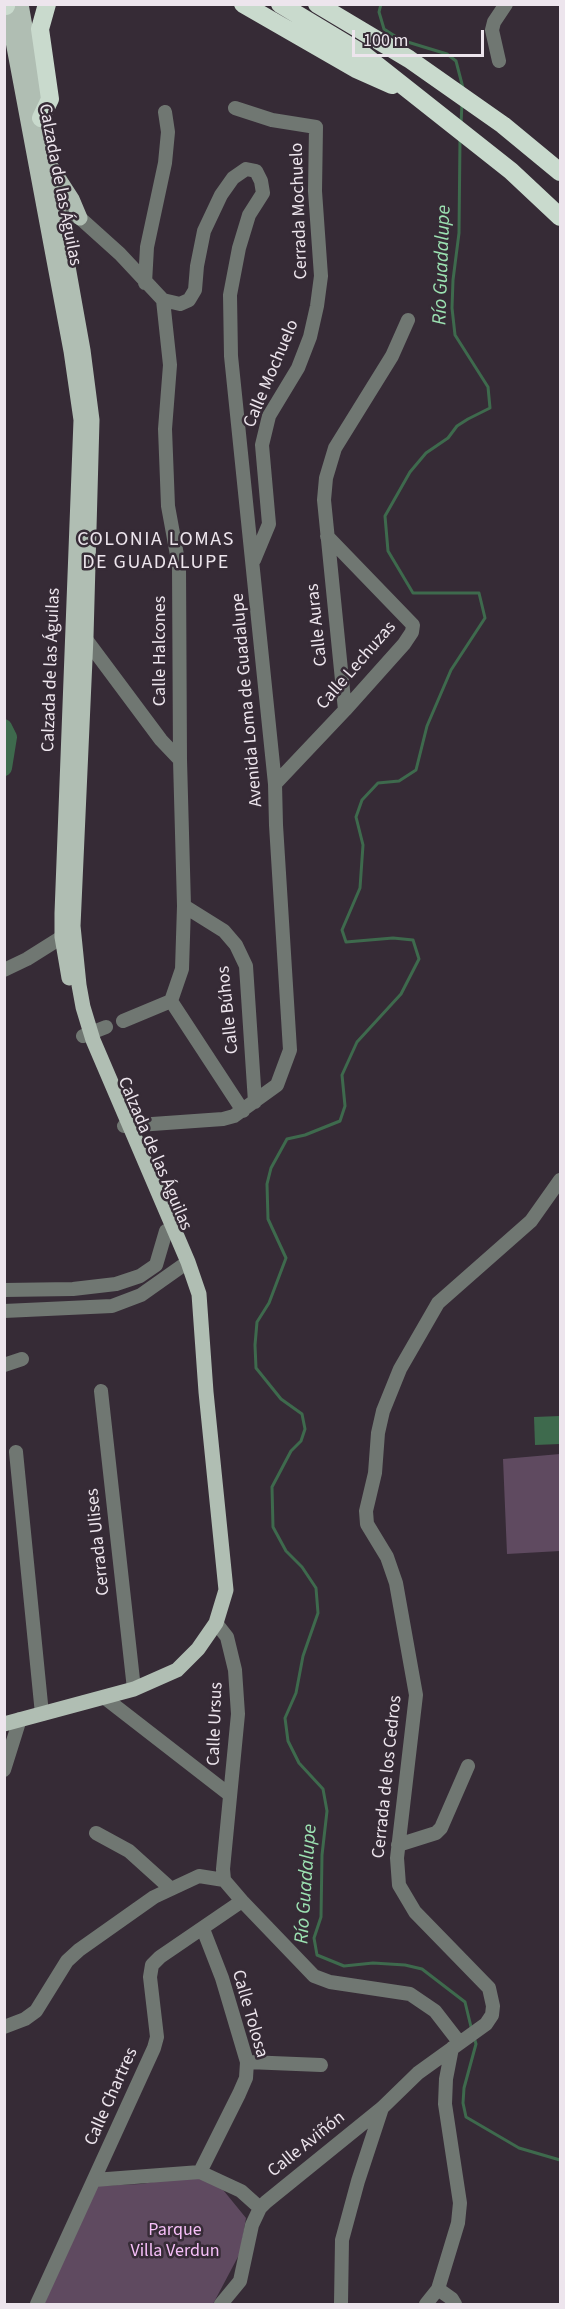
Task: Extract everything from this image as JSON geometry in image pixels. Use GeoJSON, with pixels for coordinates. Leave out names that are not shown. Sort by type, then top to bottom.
{"type":"FeatureCollection","features":[{"type":"Feature","properties":{"kind":"highway"},"geometry":{"type":"LineString","coordinates":[[35,4],[50,93],[48,105],[41,118]]}},
{"type":"Feature","properties":{"kind":"highway"},"geometry":{"type":"LineString","coordinates":[[40,29],[47,4]]}},
{"type":"Feature","properties":{"kind":"highway"},"geometry":{"type":"LineString","coordinates":[[243,4],[356,69],[420,98]]}},
{"type":"Feature","properties":{"kind":"highway"},"geometry":{"type":"LineString","coordinates":[[280,4],[363,54],[511,171],[561,217]]}},
{"type":"Feature","properties":{"kind":"highway"},"geometry":{"type":"LineString","coordinates":[[317,4],[385,43],[503,125],[561,172]]}},
{"type":"Feature","properties":{"kind":"highway"},"geometry":{"type":"LineString","coordinates":[[338,4],[373,28],[385,43]]}},
{"type":"Feature","properties":{"kind":"main road","name":"Calzada de las Águilas"},"geometry":{"type":"LineString","coordinates":[[9,5],[41,118],[49,163],[50,210]]}},
{"type":"Feature","properties":{"kind":"main road","name":"Calzada de las Águilas"},"geometry":{"type":"LineString","coordinates":[[4,1724],[134,1689],[177,1670],[198,1649],[216,1623],[226,1590],[199,1294],[188,1263],[126,1125],[102,1083],[86,1034],[68,931],[80,632],[92,420],[83,350],[50,210],[9,5]]}},
{"type":"Feature","properties":{"kind":"main road"},"geometry":{"type":"LineString","coordinates":[[49,163],[72,199],[80,218]]}},
{"type":"Feature","properties":{"kind":"main road","name":"Calzada de las Águilas"},"geometry":{"type":"LineString","coordinates":[[126,1125],[166,1231],[182,1266],[200,1318]]}},
{"type":"Feature","properties":{"kind":"street"},"geometry":{"type":"LineString","coordinates":[[499,61],[492,30],[494,22],[506,4]]}},
{"type":"Feature","properties":{"kind":"street","name":"Cerrada Mochuelo"},"geometry":{"type":"LineString","coordinates":[[235,108],[272,120],[316,127],[315,191],[321,276],[317,306]]}},
{"type":"Feature","properties":{"kind":"street"},"geometry":{"type":"LineString","coordinates":[[145,283],[147,247],[168,132],[165,112]]}},
{"type":"Feature","properties":{"kind":"street","name":"Avenida Loma de Guadalupe"},"geometry":{"type":"LineString","coordinates":[[126,1125],[222,1119],[243,1111],[277,1085],[290,1050],[275,784],[254,561],[231,356],[230,295],[239,248],[249,215],[263,193],[256,171],[246,170],[233,178],[221,195],[204,231],[195,290],[189,300],[180,304],[163,300]]}},
{"type":"Feature","properties":{"kind":"street"},"geometry":{"type":"LineString","coordinates":[[50,210],[80,218],[120,254],[163,300]]}},
{"type":"Feature","properties":{"kind":"street","name":"Calle Halcones"},"geometry":{"type":"LineString","coordinates":[[163,300],[170,365],[165,429],[168,506],[179,566],[180,760],[184,906],[182,969],[171,1001]]}},
{"type":"Feature","properties":{"kind":"street","name":"Calle Mochuelo"},"geometry":{"type":"LineString","coordinates":[[254,561],[269,524],[262,445],[269,416],[298,368],[310,337],[317,306]]}},
{"type":"Feature","properties":{"kind":"street"},"geometry":{"type":"LineString","coordinates":[[327,536],[324,501],[326,478],[335,448],[352,417],[392,356],[408,320]]}},
{"type":"Feature","properties":{"kind":"street","name":"Calle Auras"},"geometry":{"type":"LineString","coordinates":[[327,536],[345,710]]}},
{"type":"Feature","properties":{"kind":"street","name":"Calle Lechuzas"},"geometry":{"type":"LineString","coordinates":[[275,784],[345,710],[412,632],[413,625],[327,536]]}},
{"type":"Feature","properties":{"kind":"street"},"geometry":{"type":"LineString","coordinates":[[80,632],[161,740],[180,760]]}},
{"type":"Feature","properties":{"kind":"street","name":"Calle Búhos"},"geometry":{"type":"LineString","coordinates":[[184,906],[224,931],[236,945],[246,966],[255,1102]]}},
{"type":"Feature","properties":{"kind":"street"},"geometry":{"type":"LineString","coordinates":[[4,970],[68,931]]}},
{"type":"Feature","properties":{"kind":"street"},"geometry":{"type":"LineString","coordinates":[[123,1021],[171,1001],[243,1111]]}},
{"type":"Feature","properties":{"kind":"street"},"geometry":{"type":"LineString","coordinates":[[86,1034],[106,1027]]}},
{"type":"Feature","properties":{"kind":"street","name":"Cerrada de los Cedros"},"geometry":{"type":"LineString","coordinates":[[457,2044],[486,2024],[494,2011],[489,1989],[442,1941],[408,1901],[398,1878],[398,1845],[416,1695],[396,1583],[387,1557],[367,1524],[366,1511],[375,1473],[378,1433],[383,1411],[400,1369],[438,1303],[531,1221],[561,1180]]}},
{"type":"Feature","properties":{"kind":"street"},"geometry":{"type":"LineString","coordinates":[[4,1290],[116,1284],[140,1276],[156,1265],[166,1231]]}},
{"type":"Feature","properties":{"kind":"street"},"geometry":{"type":"LineString","coordinates":[[156,1265],[163,1281]]}},
{"type":"Feature","properties":{"kind":"street"},"geometry":{"type":"LineString","coordinates":[[4,1311],[112,1306],[141,1295],[182,1266]]}},
{"type":"Feature","properties":{"kind":"street"},"geometry":{"type":"LineString","coordinates":[[4,1365],[22,1359]]}},
{"type":"Feature","properties":{"kind":"street","name":"Cerrada Ulises"},"geometry":{"type":"LineString","coordinates":[[101,1391],[134,1689]]}},
{"type":"Feature","properties":{"kind":"street"},"geometry":{"type":"LineString","coordinates":[[15,1452],[42,1714]]}},
{"type":"Feature","properties":{"kind":"street","name":"Calle Ursus"},"geometry":{"type":"LineString","coordinates":[[216,1623],[227,1637],[235,1670],[238,1714],[223,1869],[224,1880]]}},
{"type":"Feature","properties":{"kind":"street"},"geometry":{"type":"LineString","coordinates":[[105,1698],[230,1795]]}},
{"type":"Feature","properties":{"kind":"street"},"geometry":{"type":"LineString","coordinates":[[4,1770],[20,1719]]}},
{"type":"Feature","properties":{"kind":"street"},"geometry":{"type":"LineString","coordinates":[[398,1845],[436,1833],[441,1828],[468,1766]]}},
{"type":"Feature","properties":{"kind":"street"},"geometry":{"type":"LineString","coordinates":[[96,1833],[129,1851],[170,1888]]}},
{"type":"Feature","properties":{"kind":"street"},"geometry":{"type":"LineString","coordinates":[[4,2027],[26,2019],[36,2011],[61,1968],[79,1950],[170,1888],[199,1876],[224,1880],[314,1976],[330,1982],[410,1994],[422,2000],[435,2011],[457,2044],[446,2079],[445,2104],[460,2203],[455,2234],[438,2289],[426,2304]]}},
{"type":"Feature","properties":{"kind":"street","name":"Calle Chartres"},"geometry":{"type":"LineString","coordinates":[[37,2304],[156,2042],[150,1977],[152,1965],[160,1957],[242,1901]]}},
{"type":"Feature","properties":{"kind":"street","name":"Calle Tolosa"},"geometry":{"type":"LineString","coordinates":[[200,2172],[246,2078],[247,2062],[235,2018],[203,1929]]}},
{"type":"Feature","properties":{"kind":"street","name":"Calle Aviñón"},"geometry":{"type":"LineString","coordinates":[[260,2208],[382,2108],[418,2073],[457,2044]]}},
{"type":"Feature","properties":{"kind":"street"},"geometry":{"type":"LineString","coordinates":[[247,2062],[321,2065]]}},
{"type":"Feature","properties":{"kind":"street"},"geometry":{"type":"LineString","coordinates":[[341,2304],[342,2240],[382,2108]]}},
{"type":"Feature","properties":{"kind":"street"},"geometry":{"type":"LineString","coordinates":[[94,2180],[200,2172],[241,2191],[260,2208],[252,2225],[240,2282],[221,2304]]}},
{"type":"Feature","properties":{"kind":"street"},"geometry":{"type":"LineString","coordinates":[[438,2289],[455,2304]]}},
{"type":"Feature","properties":{"kind":"green space"},"geometry":{"type":"Polygon","coordinates":[[[560,1454],[560,1551],[507,1554],[503,1459],[560,1454]]]}},
{"type":"Feature","properties":{"kind":"green space","name":"Parque Villa Verdun"},"geometry":{"type":"Polygon","coordinates":[[[191,2176],[215,2180],[246,2218],[240,2253],[213,2304],[44,2304],[97,2186],[141,2184],[191,2176]]]}},
{"type":"Feature","properties":{"kind":"shaded area"},"geometry":{"type":"Polygon","coordinates":[[[560,1416],[560,1444],[535,1445],[534,1417],[560,1416]]]}},
{"type":"Feature","properties":{"kind":"waterway","name":"Río Guadalupe"},"geometry":{"type":"LineString","coordinates":[[381,4],[379,12],[384,29],[401,40],[447,54],[456,61],[463,88]]}},
{"type":"Feature","properties":{"kind":"waterway","name":"Río Guadalupe"},"geometry":{"type":"LineString","coordinates":[[461,124],[462,103]]}},
{"type":"Feature","properties":{"kind":"waterway","name":"Río Guadalupe"},"geometry":{"type":"LineString","coordinates":[[460,139],[459,233],[452,308],[455,335],[488,387],[490,408],[457,426],[448,438],[426,453],[410,472],[385,516],[388,551],[413,593],[479,593],[485,618],[451,670],[427,726],[416,770],[399,781],[378,783],[362,800],[356,817],[363,845],[360,888],[342,930],[346,942],[393,938],[413,940],[419,959],[401,994],[357,1042],[342,1075],[345,1106],[340,1121],[305,1135],[287,1139],[271,1168],[267,1184],[268,1219],[286,1258],[269,1303],[257,1322],[255,1345],[256,1368],[281,1399],[302,1414],[305,1429],[301,1441],[291,1451],[272,1487],[273,1527],[286,1551],[302,1567],[316,1588],[318,1613],[303,1656],[296,1693],[285,1718],[288,1741],[299,1763],[323,1789],[327,1811],[322,1855],[321,1917],[314,1938],[317,1955],[344,1966],[373,1963],[405,1965],[422,1969],[465,2002],[472,2031]]}},
{"type":"Feature","properties":{"kind":"waterway"},"geometry":{"type":"LineString","coordinates":[[4,727],[9,737],[4,768]]}},
{"type":"Feature","properties":{"kind":"waterway","name":"Río Guadalupe"},"geometry":{"type":"LineString","coordinates":[[474,2037],[476,2044],[464,2088],[463,2103],[466,2117],[519,2148],[560,2160]]}},
{"type":"Feature","properties":{"kind":"district","name":"COLONIA LOMAS DE GUADALUPE"},"geometry":{"type":"Point","coordinates":[156,552]}}]}
